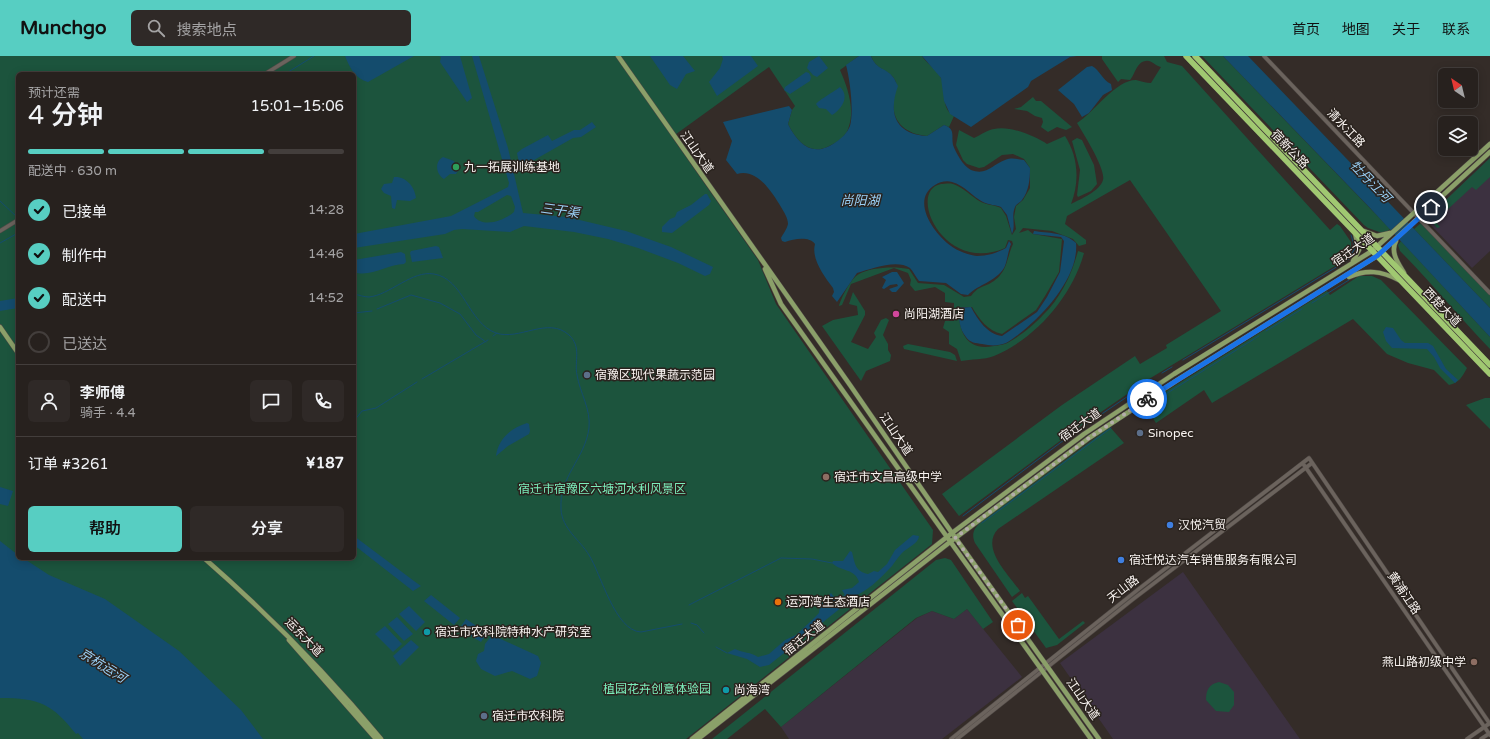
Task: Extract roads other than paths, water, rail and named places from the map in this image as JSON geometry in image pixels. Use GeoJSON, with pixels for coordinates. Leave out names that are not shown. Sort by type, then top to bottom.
{"type":"FeatureCollection","features":[{"type":"Feature","properties":{"kind":"highway","name":"宿新公路"},"geometry":{"type":"LineString","coordinates":[[1186,56],[1377,256]]}},
{"type":"Feature","properties":{"kind":"highway","name":"宿新公路"},"geometry":{"type":"LineString","coordinates":[[1195,56],[1378,246],[1382,252]]}},
{"type":"Feature","properties":{"kind":"highway","name":"西楚大道"},"geometry":{"type":"LineString","coordinates":[[1382,252],[1490,365]]}},
{"type":"Feature","properties":{"kind":"highway","name":"西楚大道"},"geometry":{"type":"LineString","coordinates":[[1377,256],[1490,374]]}},
{"type":"Feature","properties":{"kind":"main road","name":"江山大道"},"geometry":{"type":"LineString","coordinates":[[618,56],[760,259],[833,360],[954,536],[1099,739]]}},
{"type":"Feature","properties":{"kind":"main road","name":"宿迁大道"},"geometry":{"type":"LineString","coordinates":[[954,536],[1084,434],[1178,371],[1372,251],[1490,144]]}},
{"type":"Feature","properties":{"kind":"main road","name":"宿迁大道"},"geometry":{"type":"LineString","coordinates":[[692,739],[948,540],[1110,424],[1179,379],[1377,256],[1418,220],[1490,152]]}},
{"type":"Feature","properties":{"kind":"main road"},"geometry":{"type":"LineString","coordinates":[[1360,228],[1371,235],[1382,236],[1399,228]]}},
{"type":"Feature","properties":{"kind":"main road"},"geometry":{"type":"LineString","coordinates":[[1348,266],[1355,259],[1358,250],[1354,231]]}},
{"type":"Feature","properties":{"kind":"main road"},"geometry":{"type":"LineString","coordinates":[[1399,237],[1394,246],[1394,254],[1405,276]]}},
{"type":"Feature","properties":{"kind":"main road","name":"江山大道"},"geometry":{"type":"LineString","coordinates":[[760,259],[781,304],[1091,739]]}},
{"type":"Feature","properties":{"kind":"main road"},"geometry":{"type":"LineString","coordinates":[[1333,284],[1359,272],[1370,271],[1387,274],[1401,281]]}},
{"type":"Feature","properties":{"kind":"main road"},"geometry":{"type":"LineString","coordinates":[[0,324],[16,346]]}},
{"type":"Feature","properties":{"kind":"main road"},"geometry":{"type":"LineString","coordinates":[[0,327],[16,349]]}},
{"type":"Feature","properties":{"kind":"main road","name":"宿迁大道"},"geometry":{"type":"LineString","coordinates":[[698,739],[948,540]]}},
{"type":"Feature","properties":{"kind":"main road","name":"运东大道"},"geometry":{"type":"LineString","coordinates":[[202,560],[277,627],[350,707],[376,739]]}},
{"type":"Feature","properties":{"kind":"main road","name":"运东大道"},"geometry":{"type":"LineString","coordinates":[[206,560],[248,597],[308,655],[381,739]]}},
{"type":"Feature","properties":{"kind":"street"},"geometry":{"type":"LineString","coordinates":[[268,72],[294,56]]}},
{"type":"Feature","properties":{"kind":"street","name":"清水江路"},"geometry":{"type":"LineString","coordinates":[[1264,56],[1418,220]]}},
{"type":"Feature","properties":{"kind":"street"},"geometry":{"type":"LineString","coordinates":[[1418,220],[1490,293]]}},
{"type":"Feature","properties":{"kind":"street"},"geometry":{"type":"LineString","coordinates":[[0,231],[16,221]]}},
{"type":"Feature","properties":{"kind":"street","name":"天山路"},"geometry":{"type":"LineString","coordinates":[[951,739],[1309,458]]}},
{"type":"Feature","properties":{"kind":"street","name":"黄浦江路"},"geometry":{"type":"LineString","coordinates":[[1309,458],[1490,724]]}},
{"type":"Feature","properties":{"kind":"street","name":"黄浦江路"},"geometry":{"type":"LineString","coordinates":[[1303,462],[1490,734]]}},
{"type":"Feature","properties":{"kind":"street","name":"天山路"},"geometry":{"type":"LineString","coordinates":[[1046,664],[1312,463]]}},
{"type":"Feature","properties":{"kind":"street","name":"天山路"},"geometry":{"type":"LineString","coordinates":[[957,739],[1041,668]]}},
{"type":"Feature","properties":{"kind":"street"},"geometry":{"type":"LineString","coordinates":[[1467,739],[1490,724]]}},
{"type":"Feature","properties":{"kind":"street"},"geometry":{"type":"LineString","coordinates":[[1481,739],[1490,734]]}},
{"type":"Feature","properties":{"kind":"water"},"geometry":{"type":"Polygon","coordinates":[[[345,56],[414,56],[368,82],[363,81],[356,76],[356,72],[353,72],[345,56]]]}},
{"type":"Feature","properties":{"kind":"water"},"geometry":{"type":"Polygon","coordinates":[[[439,56],[460,56],[472,98],[467,102],[440,62],[441,57],[439,56]]]}},
{"type":"Feature","properties":{"kind":"water"},"geometry":{"type":"Polygon","coordinates":[[[472,56],[479,56],[508,148],[523,213],[567,217],[626,231],[671,247],[713,267],[710,274],[705,276],[678,263],[638,248],[608,239],[574,232],[524,226],[510,232],[462,229],[454,230],[445,234],[356,248],[356,234],[451,216],[508,187],[509,183],[472,56]],[[507,195],[478,212],[475,212],[474,216],[483,222],[494,222],[510,215],[514,212],[515,207],[511,196],[507,195]]]}},
{"type":"Feature","properties":{"kind":"water"},"geometry":{"type":"Polygon","coordinates":[[[650,56],[683,56],[695,71],[686,74],[677,89],[670,85],[650,56]]]}},
{"type":"Feature","properties":{"kind":"water"},"geometry":{"type":"Polygon","coordinates":[[[722,56],[751,56],[758,66],[717,96],[709,82],[720,68],[723,59],[722,56]]]}},
{"type":"Feature","properties":{"kind":"water"},"geometry":{"type":"Polygon","coordinates":[[[819,56],[828,68],[817,77],[807,68],[809,62],[819,56]]]}},
{"type":"Feature","properties":{"kind":"water","name":"尚阳湖"},"geometry":{"type":"Polygon","coordinates":[[[859,56],[871,56],[876,64],[891,74],[894,78],[898,86],[895,96],[894,113],[901,126],[908,131],[927,136],[944,125],[948,127],[952,131],[953,145],[958,155],[965,166],[971,170],[981,172],[986,171],[1001,162],[1012,158],[1024,160],[1030,168],[1028,189],[1014,210],[1014,227],[1012,234],[1007,215],[1001,207],[983,202],[964,188],[948,181],[935,185],[928,191],[925,199],[927,217],[944,241],[954,248],[967,254],[981,256],[992,254],[1006,248],[1009,241],[1011,244],[1005,266],[1000,273],[992,280],[972,291],[968,295],[961,294],[946,283],[919,281],[910,268],[898,264],[877,267],[857,273],[837,302],[832,296],[834,292],[833,288],[819,267],[815,256],[815,244],[812,241],[805,239],[785,242],[782,241],[781,238],[787,228],[788,222],[785,213],[773,195],[757,178],[744,173],[737,174],[726,160],[732,141],[723,122],[789,106],[792,110],[788,124],[792,132],[802,144],[814,149],[821,149],[828,147],[838,140],[844,135],[850,126],[852,112],[849,79],[846,65],[859,56]]]}},
{"type":"Feature","properties":{"kind":"water"},"geometry":{"type":"Polygon","coordinates":[[[922,56],[1077,56],[1070,57],[1031,81],[1028,87],[971,127],[950,114],[944,101],[941,78],[922,56]]]}},
{"type":"Feature","properties":{"kind":"water"},"geometry":{"type":"Polygon","coordinates":[[[1223,56],[1248,56],[1490,308],[1490,337],[1370,208],[1223,56]]]}},
{"type":"Feature","properties":{"kind":"water"},"geometry":{"type":"Polygon","coordinates":[[[1092,66],[1105,80],[1111,84],[1112,90],[1103,95],[1089,113],[1082,117],[1074,104],[1058,90],[1087,67],[1092,66]]]}},
{"type":"Feature","properties":{"kind":"water"},"geometry":{"type":"Polygon","coordinates":[[[806,72],[809,73],[811,77],[810,81],[790,94],[784,90],[785,87],[806,72]]]}},
{"type":"Feature","properties":{"kind":"water"},"geometry":{"type":"Polygon","coordinates":[[[840,87],[844,94],[844,102],[836,112],[832,115],[826,109],[819,108],[816,104],[818,102],[840,87]]]}},
{"type":"Feature","properties":{"kind":"water"},"geometry":{"type":"Polygon","coordinates":[[[592,122],[596,127],[581,137],[573,138],[520,168],[517,153],[522,149],[548,135],[552,141],[574,130],[580,130],[592,122]]]}},
{"type":"Feature","properties":{"kind":"water"},"geometry":{"type":"Polygon","coordinates":[[[443,157],[454,161],[459,169],[456,174],[450,174],[444,179],[439,174],[437,168],[438,162],[443,157]]]}},
{"type":"Feature","properties":{"kind":"water"},"geometry":{"type":"Polygon","coordinates":[[[394,177],[406,180],[412,186],[416,198],[410,201],[397,200],[395,209],[392,208],[391,196],[384,193],[381,189],[384,184],[392,183],[394,177]]]}},
{"type":"Feature","properties":{"kind":"water"},"geometry":{"type":"Polygon","coordinates":[[[707,194],[711,201],[709,205],[672,233],[662,232],[662,227],[670,219],[675,217],[677,212],[691,205],[707,194]]]}},
{"type":"Feature","properties":{"kind":"water"},"geometry":{"type":"Polygon","coordinates":[[[1034,231],[1061,235],[1072,239],[1076,243],[1076,255],[1067,280],[1042,313],[1011,340],[1003,344],[994,345],[971,342],[962,330],[958,308],[971,307],[987,329],[997,335],[1002,336],[1037,312],[1047,297],[1060,272],[1064,241],[1061,237],[1033,234],[1034,231]]]}},
{"type":"Feature","properties":{"kind":"water"},"geometry":{"type":"Polygon","coordinates":[[[436,246],[439,247],[443,258],[412,262],[411,251],[436,246]]]}},
{"type":"Feature","properties":{"kind":"water"},"geometry":{"type":"Polygon","coordinates":[[[401,252],[405,254],[406,262],[404,264],[373,272],[360,273],[356,272],[356,260],[401,252]]]}},
{"type":"Feature","properties":{"kind":"water"},"geometry":{"type":"Polygon","coordinates":[[[892,272],[897,272],[904,283],[896,292],[892,292],[889,289],[898,286],[897,284],[890,285],[884,289],[882,288],[886,280],[882,277],[892,272]]]}},
{"type":"Feature","properties":{"kind":"water"},"geometry":{"type":"Polygon","coordinates":[[[16,298],[16,308],[0,311],[0,301],[16,298]]]}},
{"type":"Feature","properties":{"kind":"water"},"geometry":{"type":"Polygon","coordinates":[[[1386,327],[1393,328],[1401,340],[1405,343],[1428,343],[1433,346],[1446,369],[1458,380],[1455,383],[1440,368],[1434,357],[1427,349],[1392,348],[1386,341],[1383,332],[1386,327]]]}},
{"type":"Feature","properties":{"kind":"water"},"geometry":{"type":"Polygon","coordinates":[[[527,423],[529,424],[529,434],[508,446],[496,456],[502,439],[511,431],[527,423]]]}},
{"type":"Feature","properties":{"kind":"water"},"geometry":{"type":"Polygon","coordinates":[[[0,487],[13,491],[8,506],[0,504],[0,487]]]}},
{"type":"Feature","properties":{"kind":"water"},"geometry":{"type":"Polygon","coordinates":[[[913,535],[919,536],[917,541],[902,553],[878,580],[862,593],[850,598],[846,597],[842,590],[852,588],[859,582],[854,574],[839,568],[832,563],[833,561],[843,561],[850,551],[852,552],[856,566],[860,571],[868,574],[874,571],[878,572],[887,564],[895,550],[913,535]]]}},
{"type":"Feature","properties":{"kind":"water"},"geometry":{"type":"Polygon","coordinates":[[[356,537],[421,586],[413,591],[356,547],[356,537]]]}},
{"type":"Feature","properties":{"kind":"water","name":"京杭运河"},"geometry":{"type":"Polygon","coordinates":[[[0,541],[16,553],[16,560],[26,560],[49,575],[105,599],[179,651],[241,710],[263,739],[83,739],[78,733],[76,734],[52,709],[44,705],[25,699],[0,698],[0,541]]]}},
{"type":"Feature","properties":{"kind":"water"},"geometry":{"type":"Polygon","coordinates":[[[831,593],[842,607],[769,665],[760,667],[747,659],[727,653],[735,649],[758,657],[769,654],[785,640],[796,635],[810,622],[819,613],[820,606],[831,593]]]}},
{"type":"Feature","properties":{"kind":"water"},"geometry":{"type":"Polygon","coordinates":[[[431,595],[460,618],[454,625],[424,601],[431,595]]]}},
{"type":"Feature","properties":{"kind":"water"},"geometry":{"type":"Polygon","coordinates":[[[409,606],[425,622],[416,631],[399,614],[409,606]]]}},
{"type":"Feature","properties":{"kind":"water"},"geometry":{"type":"Polygon","coordinates":[[[397,617],[413,634],[404,641],[388,624],[397,617]]]}},
{"type":"Feature","properties":{"kind":"water"},"geometry":{"type":"Polygon","coordinates":[[[466,619],[487,633],[481,642],[459,629],[466,619]]]}},
{"type":"Feature","properties":{"kind":"water"},"geometry":{"type":"Polygon","coordinates":[[[385,626],[402,644],[393,652],[375,634],[385,626]]]}},
{"type":"Feature","properties":{"kind":"water"},"geometry":{"type":"Polygon","coordinates":[[[492,635],[538,656],[541,663],[537,676],[530,679],[512,671],[495,676],[481,669],[476,661],[478,654],[484,651],[485,644],[492,635]]]}},
{"type":"Feature","properties":{"kind":"water"},"geometry":{"type":"Polygon","coordinates":[[[411,640],[419,647],[400,666],[393,656],[411,640]]]}},
{"type":"Feature","properties":{"kind":"waterway"},"geometry":{"type":"LineString","coordinates":[[288,72],[314,56]]}},
{"type":"Feature","properties":{"kind":"waterway"},"geometry":{"type":"LineString","coordinates":[[0,201],[16,216]]}},
{"type":"Feature","properties":{"kind":"waterway"},"geometry":{"type":"LineString","coordinates":[[0,243],[16,234]]}},
{"type":"Feature","properties":{"kind":"waterway"},"geometry":{"type":"LineString","coordinates":[[1183,360],[1348,260],[1355,248],[1351,235]]}},
{"type":"Feature","properties":{"kind":"waterway"},"geometry":{"type":"LineString","coordinates":[[356,294],[367,297],[377,295],[409,279],[426,274],[434,274],[444,278],[452,284],[479,320],[487,328],[496,333],[505,335],[543,328],[552,328],[561,330],[569,335],[575,344],[577,354],[576,370],[587,408],[589,428],[583,449],[564,487],[561,497],[562,516],[572,534],[589,555],[616,612],[624,622],[632,629],[641,632],[682,624]]}},
{"type":"Feature","properties":{"kind":"waterway"},"geometry":{"type":"LineString","coordinates":[[1312,303],[1349,280]]}},
{"type":"Feature","properties":{"kind":"waterway"},"geometry":{"type":"LineString","coordinates":[[377,309],[411,295],[440,303],[460,314],[476,335],[486,342]]}},
{"type":"Feature","properties":{"kind":"waterway"},"geometry":{"type":"LineString","coordinates":[[1266,331],[1302,309]]}},
{"type":"Feature","properties":{"kind":"waterway"},"geometry":{"type":"LineString","coordinates":[[356,313],[372,311]]}},
{"type":"Feature","properties":{"kind":"waterway"},"geometry":{"type":"LineString","coordinates":[[493,336],[497,333]]}},
{"type":"Feature","properties":{"kind":"waterway"},"geometry":{"type":"LineString","coordinates":[[1153,402],[1259,336]]}},
{"type":"Feature","properties":{"kind":"waterway"},"geometry":{"type":"LineString","coordinates":[[422,379],[488,340]]}},
{"type":"Feature","properties":{"kind":"waterway"},"geometry":{"type":"LineString","coordinates":[[1162,373],[1172,367]]}},
{"type":"Feature","properties":{"kind":"waterway"},"geometry":{"type":"LineString","coordinates":[[356,418],[362,411],[376,408],[417,382]]}},
{"type":"Feature","properties":{"kind":"waterway"},"geometry":{"type":"LineString","coordinates":[[1078,430],[1149,382]]}},
{"type":"Feature","properties":{"kind":"waterway"},"geometry":{"type":"LineString","coordinates":[[982,523],[1111,428]]}},
{"type":"Feature","properties":{"kind":"waterway"},"geometry":{"type":"LineString","coordinates":[[963,516],[1072,434]]}},
{"type":"Feature","properties":{"kind":"waterway"},"geometry":{"type":"LineString","coordinates":[[689,605],[781,558],[812,559],[832,563]]}},
{"type":"Feature","properties":{"kind":"waterway"},"geometry":{"type":"LineString","coordinates":[[837,601],[845,595]]}},
{"type":"Feature","properties":{"kind":"waterway"},"geometry":{"type":"LineString","coordinates":[[691,623],[697,625],[704,633]]}},
{"type":"Feature","properties":{"kind":"waterway"},"geometry":{"type":"LineString","coordinates":[[716,647],[727,653]]}},
{"type":"Feature","properties":{"kind":"place","name":"九一拓展训练基地"},"geometry":{"type":"Point","coordinates":[456,167]}},
{"type":"Feature","properties":{"kind":"place","name":"尚阳湖酒店"},"geometry":{"type":"Point","coordinates":[896,314]}},
{"type":"Feature","properties":{"kind":"place","name":"宿豫区现代果蔬示范园"},"geometry":{"type":"Point","coordinates":[587,375]}},
{"type":"Feature","properties":{"kind":"place","name":"Sinopec"},"geometry":{"type":"Point","coordinates":[1140,433]}},
{"type":"Feature","properties":{"kind":"place","name":"宿迁市文昌高级中学"},"geometry":{"type":"Point","coordinates":[826,477]}},
{"type":"Feature","properties":{"kind":"place","name":"汉悦汽贸"},"geometry":{"type":"Point","coordinates":[1170,525]}},
{"type":"Feature","properties":{"kind":"place","name":"宿迁悦达汽车销售服务有限公司"},"geometry":{"type":"Point","coordinates":[1121,560]}},
{"type":"Feature","properties":{"kind":"place","name":"运河湾生态酒店"},"geometry":{"type":"Point","coordinates":[778,602]}},
{"type":"Feature","properties":{"kind":"place","name":"宿迁市农科院特种水产研究室"},"geometry":{"type":"Point","coordinates":[427,632]}},
{"type":"Feature","properties":{"kind":"place","name":"燕山路初级中学"},"geometry":{"type":"Point","coordinates":[1474,662]}},
{"type":"Feature","properties":{"kind":"place","name":"尚海湾"},"geometry":{"type":"Point","coordinates":[726,690]}},
{"type":"Feature","properties":{"kind":"place","name":"宿迁市农科院"},"geometry":{"type":"Point","coordinates":[484,716]}},
{"type":"Feature","properties":{"kind":"water label","name":"牡丹江河"},"geometry":{"type":"Point","coordinates":[1371,181]}},
{"type":"Feature","properties":{"kind":"water label","name":"三干渠"},"geometry":{"type":"Point","coordinates":[560,210]}},
{"type":"Feature","properties":{"kind":"park label","name":"宿迁市宿豫区六塘河水利风景区"},"geometry":{"type":"Point","coordinates":[602,489]}},
{"type":"Feature","properties":{"kind":"park label","name":"植园花卉创意体验园"},"geometry":{"type":"Point","coordinates":[657,689]}}]}
